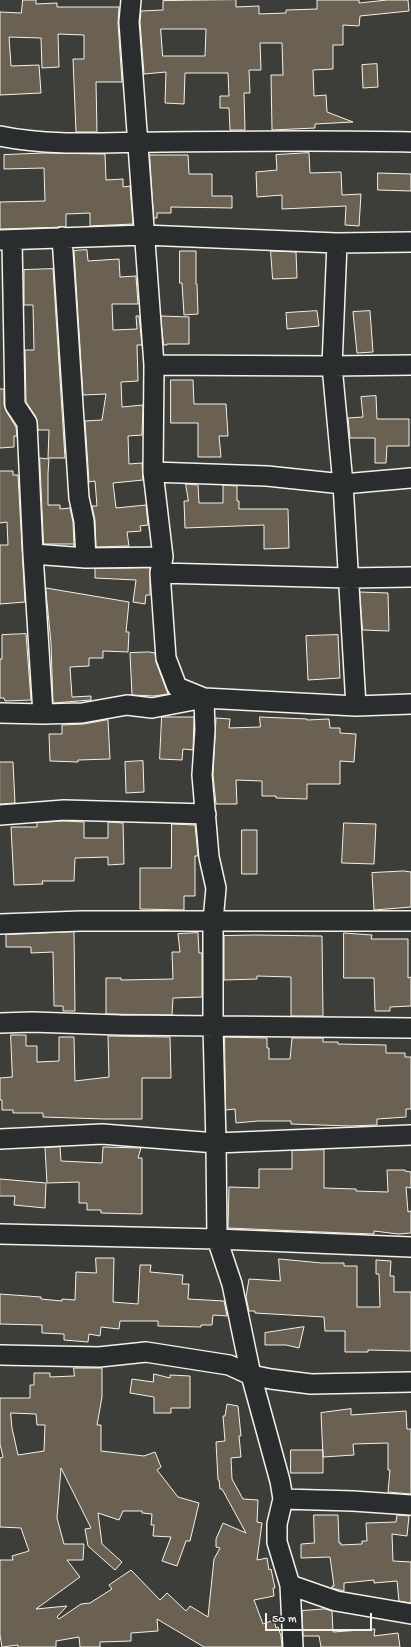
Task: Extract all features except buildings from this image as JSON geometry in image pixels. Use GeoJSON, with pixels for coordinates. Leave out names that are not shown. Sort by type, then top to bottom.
{"type":"FeatureCollection","features":[{"type":"Feature","properties":{"kind":"street"},"geometry":{"type":"LineString","coordinates":[[131,0],[129,22],[154,365],[153,472],[162,565],[166,658],[177,687],[204,698]]}},
{"type":"Feature","properties":{"kind":"street"},"geometry":{"type":"LineString","coordinates":[[0,136],[25,142],[105,144],[138,142],[314,140],[411,142]]}},
{"type":"Feature","properties":{"kind":"street"},"geometry":{"type":"LineString","coordinates":[[43,714],[33,554],[27,423],[14,405],[6,240],[144,235],[337,243],[411,242]]}},
{"type":"Feature","properties":{"kind":"street"},"geometry":{"type":"LineString","coordinates":[[62,237],[78,490],[84,521],[86,558]]}},
{"type":"Feature","properties":{"kind":"street"},"geometry":{"type":"LineString","coordinates":[[337,243],[332,366],[343,484],[356,706]]}},
{"type":"Feature","properties":{"kind":"street"},"geometry":{"type":"LineString","coordinates":[[154,365],[332,366],[411,364]]}},
{"type":"Feature","properties":{"kind":"street"},"geometry":{"type":"LineString","coordinates":[[153,472],[267,476],[343,484],[411,478]]}},
{"type":"Feature","properties":{"kind":"street"},"geometry":{"type":"LineString","coordinates":[[33,554],[349,578],[411,577]]}},
{"type":"Feature","properties":{"kind":"street"},"geometry":{"type":"LineString","coordinates":[[204,698],[205,730],[202,775],[210,857],[216,888],[214,921],[213,1026],[216,1143],[216,1239],[232,1284],[251,1375],[280,1481],[283,1500],[278,1524],[277,1542],[290,1585],[293,1647]]}},
{"type":"Feature","properties":{"kind":"street"},"geometry":{"type":"LineString","coordinates":[[0,713],[82,713],[127,705],[152,708],[204,698],[356,706],[411,704]]}},
{"type":"Feature","properties":{"kind":"street"},"geometry":{"type":"LineString","coordinates":[[0,815],[64,810],[206,814]]}},
{"type":"Feature","properties":{"kind":"street"},"geometry":{"type":"LineString","coordinates":[[0,924],[81,921],[411,921]]}},
{"type":"Feature","properties":{"kind":"street"},"geometry":{"type":"LineString","coordinates":[[0,1023],[32,1022],[120,1025],[411,1028]]}},
{"type":"Feature","properties":{"kind":"street"},"geometry":{"type":"LineString","coordinates":[[0,1139],[102,1134],[216,1143],[411,1136]]}},
{"type":"Feature","properties":{"kind":"street"},"geometry":{"type":"LineString","coordinates":[[0,1234],[216,1239],[411,1247]]}},
{"type":"Feature","properties":{"kind":"street"},"geometry":{"type":"LineString","coordinates":[[0,1355],[98,1357],[146,1352],[229,1365],[251,1375],[271,1380],[311,1384],[411,1382]]}},
{"type":"Feature","properties":{"kind":"street"},"geometry":{"type":"LineString","coordinates":[[283,1500],[354,1501],[411,1505]]}},
{"type":"Feature","properties":{"kind":"street"},"geometry":{"type":"LineString","coordinates":[[290,1585],[336,1601],[411,1614]]}}]}
